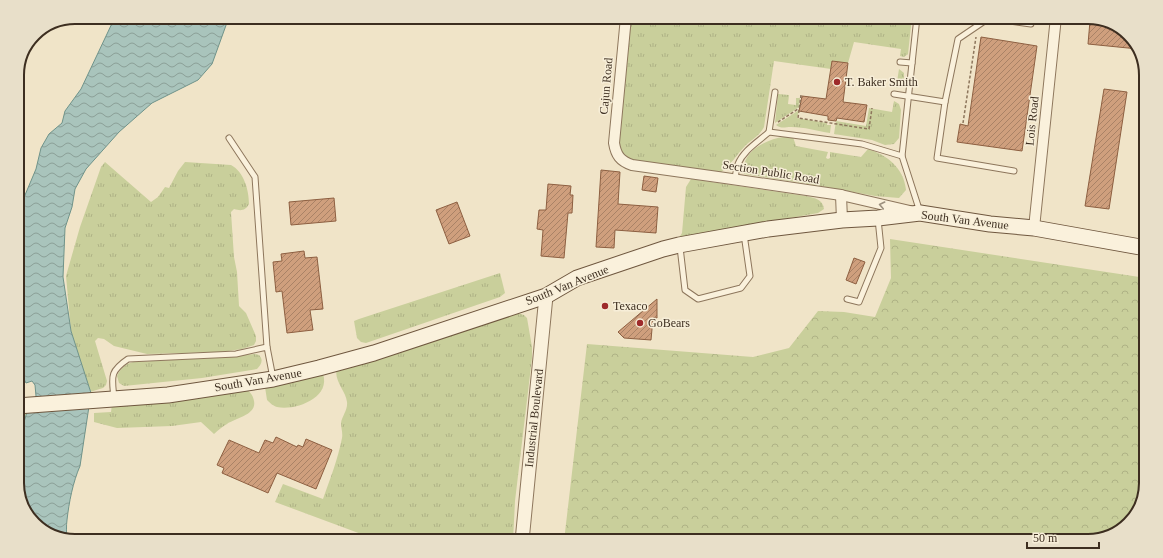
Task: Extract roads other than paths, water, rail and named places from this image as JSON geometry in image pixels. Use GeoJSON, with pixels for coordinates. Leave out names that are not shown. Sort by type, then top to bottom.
{"type":"FeatureCollection","features":[{"type":"Feature","properties":{"kind":"main road","name":"South Van Avenue"},"geometry":{"type":"LineString","coordinates":[[24,405],[168,395],[273,378],[319,368],[374,354],[546,296],[577,278],[680,245],[744,233],[842,220],[878,218],[920,213],[990,224],[1034,228],[1139,247]]}},
{"type":"Feature","properties":{"kind":"street","name":"Cajun Road"},"geometry":{"type":"LineString","coordinates":[[618,157],[614,143],[625,24]]}},
{"type":"Feature","properties":{"kind":"street","name":"Lois Road"},"geometry":{"type":"LineString","coordinates":[[1034,228],[1055,24]]}},
{"type":"Feature","properties":{"kind":"street","name":"Section Public Road"},"geometry":{"type":"LineString","coordinates":[[618,157],[632,165],[841,195],[920,213]]}},
{"type":"Feature","properties":{"kind":"street"},"geometry":{"type":"LineString","coordinates":[[841,195],[842,220]]}},
{"type":"Feature","properties":{"kind":"street","name":"Industrial Boulevard"},"geometry":{"type":"LineString","coordinates":[[523,534],[546,296]]}},
{"type":"Feature","properties":{"kind":"lane"},"geometry":{"type":"LineString","coordinates":[[916,24],[902,156],[920,213]]}},
{"type":"Feature","properties":{"kind":"lane"},"geometry":{"type":"LineString","coordinates":[[980,24],[958,39],[945,102],[937,158],[1014,172]]}},
{"type":"Feature","properties":{"kind":"lane"},"geometry":{"type":"LineString","coordinates":[[900,62],[912,63]]}},
{"type":"Feature","properties":{"kind":"lane"},"geometry":{"type":"LineString","coordinates":[[735,179],[738,164],[754,144],[769,130],[775,92]]}},
{"type":"Feature","properties":{"kind":"lane"},"geometry":{"type":"LineString","coordinates":[[894,94],[945,102]]}},
{"type":"Feature","properties":{"kind":"lane"},"geometry":{"type":"LineString","coordinates":[[769,130],[862,144],[902,156]]}},
{"type":"Feature","properties":{"kind":"lane"},"geometry":{"type":"LineString","coordinates":[[229,138],[255,177],[267,347],[273,378]]}},
{"type":"Feature","properties":{"kind":"lane"},"geometry":{"type":"LineString","coordinates":[[847,299],[859,302],[881,248],[878,218]]}},
{"type":"Feature","properties":{"kind":"lane"},"geometry":{"type":"LineString","coordinates":[[680,245],[684,290],[698,299],[741,288],[750,276],[744,233]]}},
{"type":"Feature","properties":{"kind":"lane"},"geometry":{"type":"LineString","coordinates":[[114,399],[112,376],[119,366],[128,359],[236,354],[267,347]]}},
{"type":"Feature","properties":{"kind":"water"},"geometry":{"type":"Polygon","coordinates":[[[112,24],[226,24],[212,64],[198,80],[152,103],[119,132],[86,169],[75,189],[72,207],[65,228],[63,277],[71,331],[91,393],[80,466],[73,485],[69,506],[66,533],[52,529],[37,517],[29,506],[24,486],[24,422],[27,412],[36,396],[35,385],[32,381],[26,383],[24,379],[24,197],[36,169],[41,148],[49,134],[62,123],[65,111],[81,89],[112,24]]]}},
{"type":"Feature","properties":{"kind":"place","name":"T. Baker Smith"},"geometry":{"type":"Point","coordinates":[837,82]}},
{"type":"Feature","properties":{"kind":"place","name":"Texaco"},"geometry":{"type":"Point","coordinates":[605,306]}},
{"type":"Feature","properties":{"kind":"place","name":"GoBears"},"geometry":{"type":"Point","coordinates":[640,323]}}]}
